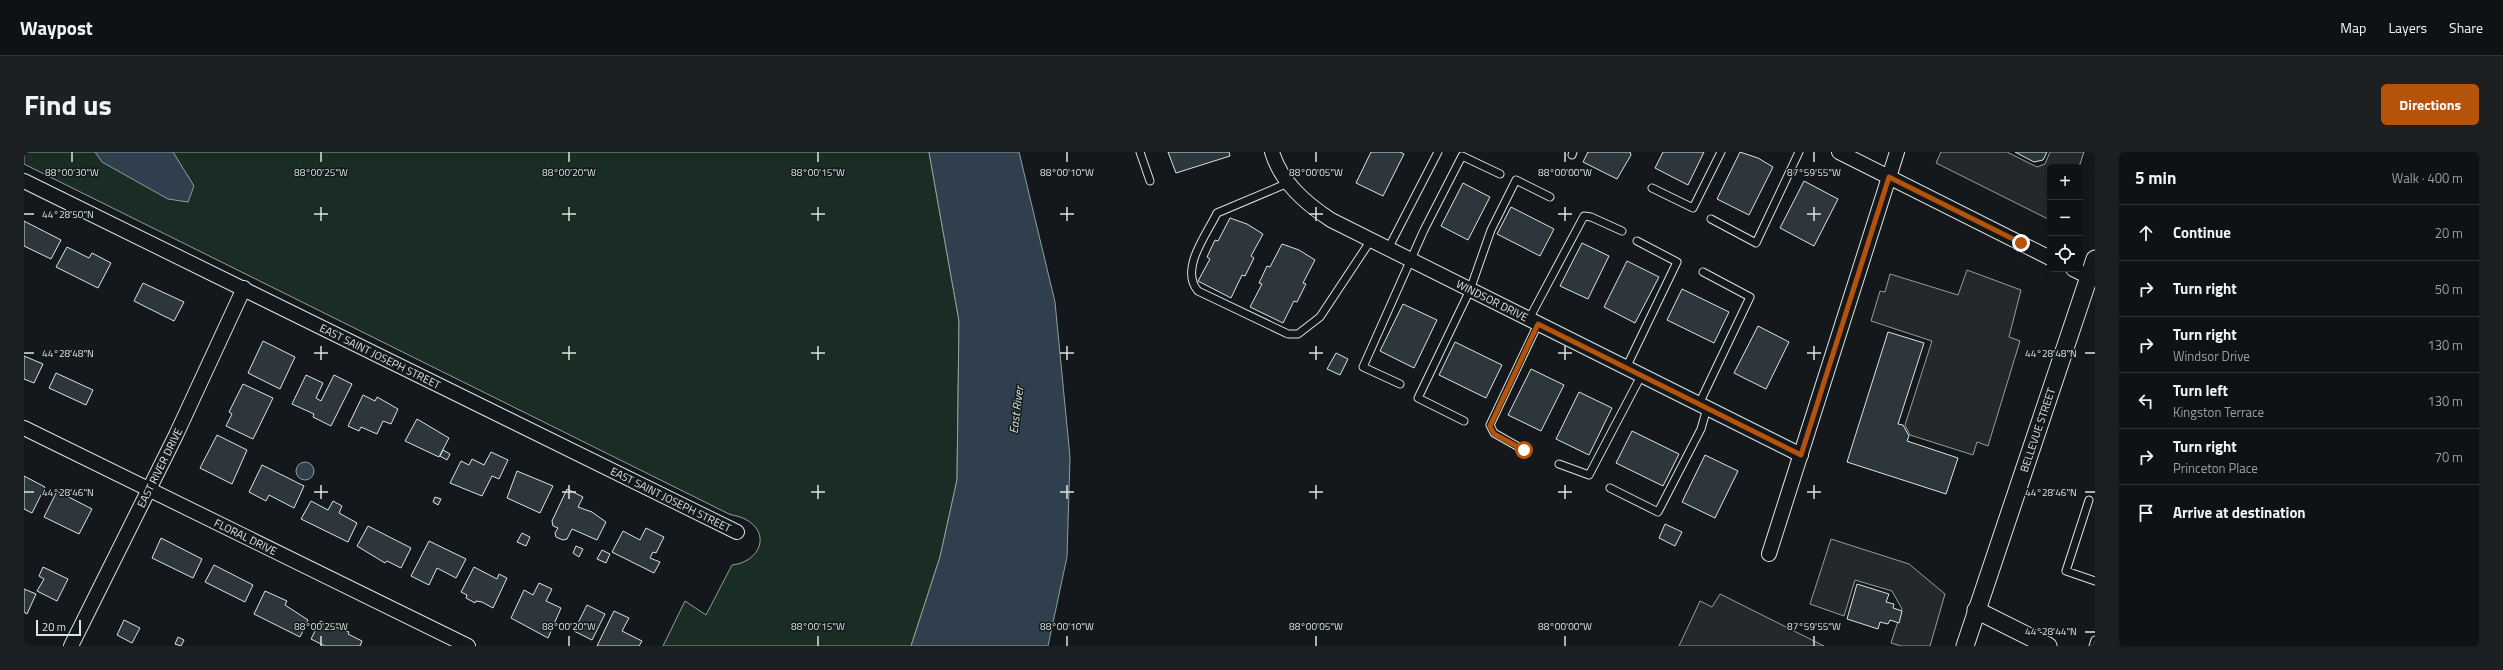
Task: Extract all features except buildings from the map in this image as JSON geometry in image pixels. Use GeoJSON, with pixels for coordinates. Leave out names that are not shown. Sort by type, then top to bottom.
{"type":"FeatureCollection","features":[{"type":"Feature","properties":{"kind":"street","name":"WINDSOR DRIVE"},"geometry":{"type":"LineString","coordinates":[[1272,152],[1288,183],[1312,208],[1330,220],[1801,455]]}},
{"type":"Feature","properties":{"kind":"street"},"geometry":{"type":"LineString","coordinates":[[1839,152],[2047,256]]}},
{"type":"Feature","properties":{"kind":"street"},"geometry":{"type":"LineString","coordinates":[[1769,554],[1897,152]]}},
{"type":"Feature","properties":{"kind":"street","name":"EAST SAINT JOSEPH STREET"},"geometry":{"type":"LineString","coordinates":[[24,181],[737,532]]}},
{"type":"Feature","properties":{"kind":"street","name":"BELLEVUE STREET"},"geometry":{"type":"LineString","coordinates":[[1965,646],[2095,259]]}},
{"type":"Feature","properties":{"kind":"street"},"geometry":{"type":"LineString","coordinates":[[2079,272],[2089,277]]}},
{"type":"Feature","properties":{"kind":"street","name":"EAST RIVER DRIVE"},"geometry":{"type":"LineString","coordinates":[[71,646],[149,490],[244,288]]}},
{"type":"Feature","properties":{"kind":"street","name":"FLORAL DRIVE"},"geometry":{"type":"LineString","coordinates":[[24,428],[468,646]]}},
{"type":"Feature","properties":{"kind":"street"},"geometry":{"type":"LineString","coordinates":[[1976,610],[2048,646]]}},
{"type":"Feature","properties":{"kind":"lane"},"geometry":{"type":"LineString","coordinates":[[1140,152],[1150,181]]}},
{"type":"Feature","properties":{"kind":"lane"},"geometry":{"type":"LineString","coordinates":[[1388,249],[1438,152]]}},
{"type":"Feature","properties":{"kind":"lane"},"geometry":{"type":"LineString","coordinates":[[1652,188],[1693,208],[1721,152]]}},
{"type":"Feature","properties":{"kind":"lane"},"geometry":{"type":"LineString","coordinates":[[1711,219],[1756,243],[1799,152]]}},
{"type":"Feature","properties":{"kind":"lane"},"geometry":{"type":"LineString","coordinates":[[1400,384],[1363,367],[1424,230],[1462,156],[1500,174]]}},
{"type":"Feature","properties":{"kind":"lane"},"geometry":{"type":"LineString","coordinates":[[1464,421],[1418,398],[1470,290],[1491,230],[1516,180],[1550,197]]}},
{"type":"Feature","properties":{"kind":"lane"},"geometry":{"type":"LineString","coordinates":[[1288,183],[1217,213],[1192,264],[1191,278],[1198,290],[1282,331],[1298,334],[1320,317],[1371,240]]}},
{"type":"Feature","properties":{"kind":"lane"},"geometry":{"type":"LineString","coordinates":[[1524,450],[1494,434],[1490,426],[1533,322],[1584,216],[1591,217],[1622,231]]}},
{"type":"Feature","properties":{"kind":"lane"},"geometry":{"type":"LineString","coordinates":[[1626,368],[1677,262],[1637,242]]}},
{"type":"Feature","properties":{"kind":"lane"},"geometry":{"type":"LineString","coordinates":[[1610,488],[1658,512],[1701,430],[1703,406],[1750,297],[1703,272]]}},
{"type":"Feature","properties":{"kind":"lane"},"geometry":{"type":"LineString","coordinates":[[1559,464],[1589,475],[1641,376]]}},
{"type":"Feature","properties":{"kind":"lane"},"geometry":{"type":"LineString","coordinates":[[2089,500],[2066,571],[2095,581]]}},
{"type":"Feature","properties":{"kind":"lane"},"geometry":{"type":"LineString","coordinates":[[2093,646],[2095,640]]}},
{"type":"Feature","properties":{"kind":"green space"},"geometry":{"type":"Polygon","coordinates":[[[24,152],[929,152],[959,321],[957,480],[940,557],[911,646],[663,646],[685,601],[706,615],[732,565],[742,563],[750,559],[756,553],[760,539],[758,532],[753,525],[743,518],[729,514],[24,164],[24,152]]]}},
{"type":"Feature","properties":{"kind":"shaded area"},"geometry":{"type":"Polygon","coordinates":[[[1941,152],[2007,152],[2037,167],[2045,164],[2050,152],[2084,152],[2080,164],[2047,164],[2047,218],[1936,163],[1941,152]]]}},
{"type":"Feature","properties":{"kind":"shaded area"},"geometry":{"type":"Polygon","coordinates":[[[1967,270],[2021,290],[2009,337],[2020,341],[1988,446],[1977,442],[1973,455],[1910,435],[1905,425],[1932,341],[1871,321],[1880,291],[1885,292],[1890,274],[1958,295],[1967,270]]]}},
{"type":"Feature","properties":{"kind":"shaded area"},"geometry":{"type":"Polygon","coordinates":[[[1831,539],[1909,564],[1945,594],[1930,646],[1901,646],[1891,643],[1902,609],[1892,591],[1855,580],[1844,616],[1810,604],[1831,539]]]}},
{"type":"Feature","properties":{"kind":"shaded area"},"geometry":{"type":"Polygon","coordinates":[[[1720,594],[1824,646],[1679,646],[1700,601],[1712,607],[1720,594]]]}},
{"type":"Feature","properties":{"kind":"water"},"geometry":{"type":"Polygon","coordinates":[[[95,152],[173,152],[194,186],[188,202],[168,199],[102,162],[95,152]]]}},
{"type":"Feature","properties":{"kind":"water","name":"East River"},"geometry":{"type":"Polygon","coordinates":[[[929,152],[1019,152],[1055,302],[1070,457],[1067,557],[1048,646],[911,646],[940,557],[957,480],[959,321],[929,152]]]}},
{"type":"Feature","properties":{"kind":"water"},"geometry":{"type":"Polygon","coordinates":[[[305,462],[311,465],[314,471],[311,477],[305,480],[299,477],[296,471],[299,465],[305,462]]]}},
{"type":"Feature","properties":{"kind":"route"},"geometry":{"type":"LineString","coordinates":[[1524,450],[1494,434],[1490,426],[1502,397],[1538,324],[1801,455],[1889,177],[2021,243]]}}]}
